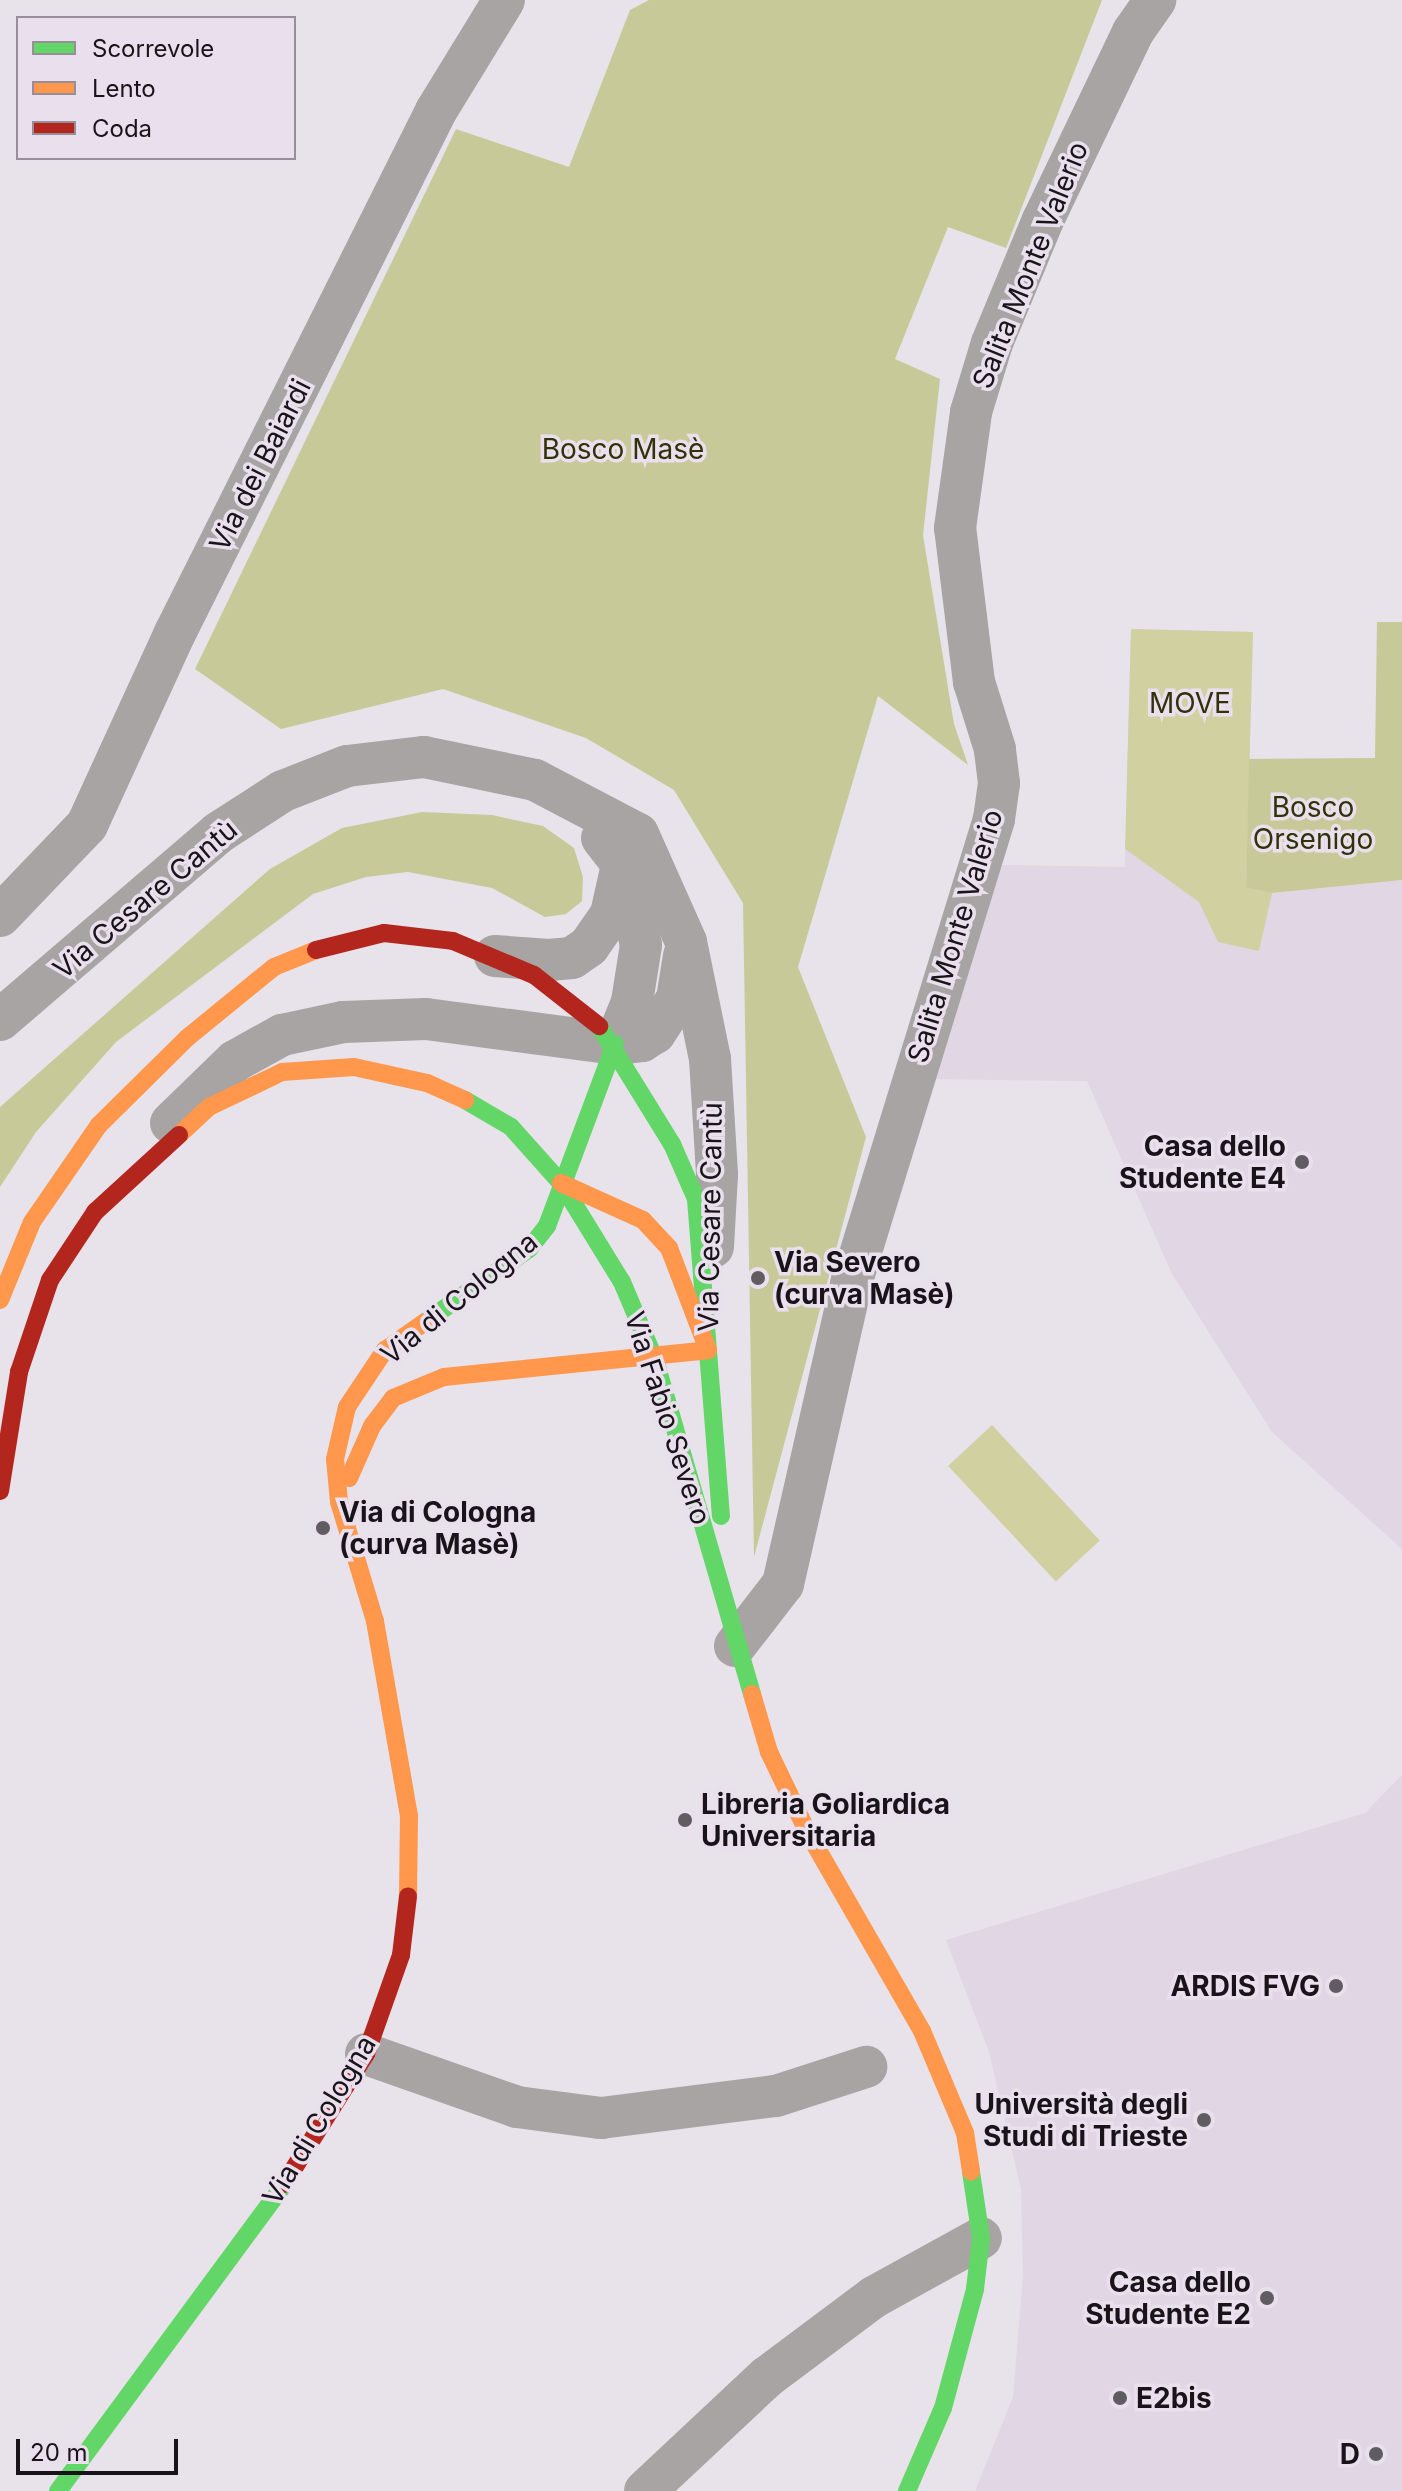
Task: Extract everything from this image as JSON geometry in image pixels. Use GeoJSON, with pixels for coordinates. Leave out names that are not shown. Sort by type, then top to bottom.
{"type":"FeatureCollection","features":[{"type":"Feature","properties":{"kind":"main road","name":"Via Fabio Severo"},"geometry":{"type":"LineString","coordinates":[[0,1300],[32,1222],[99,1125],[187,1038],[274,967],[323,947],[384,933],[453,941],[495,956],[566,995],[615,1044],[672,1144],[696,1199],[735,1646]]}},
{"type":"Feature","properties":{"kind":"main road","name":"Via di Cologna"},"geometry":{"type":"LineString","coordinates":[[58,2491],[297,2166],[366,2054],[401,1955],[409,1816],[375,1621],[339,1502],[335,1459],[347,1407],[385,1350],[529,1249],[547,1226],[615,1044]]}},
{"type":"Feature","properties":{"kind":"main road","name":"Via Fabio Severo"},"geometry":{"type":"LineString","coordinates":[[0,1491],[19,1372],[50,1280],[95,1212],[209,1107],[282,1072],[354,1067],[427,1083],[483,1108],[511,1127],[561,1183],[622,1282],[655,1360],[735,1646],[769,1752],[947,2084],[968,2145],[981,2238],[959,2360],[907,2491]]}},
{"type":"Feature","properties":{"kind":"main road"},"geometry":{"type":"LineString","coordinates":[[561,1183],[643,1220],[669,1248],[708,1350]]}},
{"type":"Feature","properties":{"kind":"main road","name":"Via di Cologna"},"geometry":{"type":"LineString","coordinates":[[339,1502],[372,1426],[393,1398],[444,1377],[655,1360],[708,1350]]}},
{"type":"Feature","properties":{"kind":"street","name":"Via dei Baiardi"},"geometry":{"type":"LineString","coordinates":[[0,916],[87,825],[175,633],[429,125],[504,0]]}},
{"type":"Feature","properties":{"kind":"street","name":"Salita Monte Valerio"},"geometry":{"type":"LineString","coordinates":[[735,1646],[783,1584],[851,1284],[994,819],[999,783],[995,749],[974,682],[955,528],[971,412],[992,343],[1043,220],[1133,32],[1155,0]]}},
{"type":"Feature","properties":{"kind":"street","name":"Via Cesare Cantù"},"geometry":{"type":"LineString","coordinates":[[0,1020],[218,833],[283,791],[347,766],[424,757],[535,780],[638,834],[686,942],[710,1059],[717,1175],[708,1350]]}},
{"type":"Feature","properties":{"kind":"street","name":"Via Cesare Cantù"},"geometry":{"type":"LineString","coordinates":[[572,799],[622,864],[641,945],[632,1002],[615,1044]]}},
{"type":"Feature","properties":{"kind":"street"},"geometry":{"type":"LineString","coordinates":[[495,956],[560,959],[589,946],[611,914],[622,864]]}},
{"type":"Feature","properties":{"kind":"street"},"geometry":{"type":"LineString","coordinates":[[615,1044],[642,1041],[667,1017],[677,999],[686,942]]}},
{"type":"Feature","properties":{"kind":"street","name":"Via Fabio Severo"},"geometry":{"type":"LineString","coordinates":[[95,1212],[193,1097],[235,1061],[282,1035],[343,1022],[426,1019],[615,1044]]}},
{"type":"Feature","properties":{"kind":"street"},"geometry":{"type":"LineString","coordinates":[[366,2054],[517,2107],[601,2118],[776,2096],[866,2067]]}},
{"type":"Feature","properties":{"kind":"street"},"geometry":{"type":"LineString","coordinates":[[645,2491],[767,2377],[874,2297],[981,2238]]}},
{"type":"Feature","properties":{"kind":"shaded area"},"geometry":{"type":"Polygon","coordinates":[[[1131,629],[1253,632],[1246,888],[1272,893],[1402,880],[1402,1549],[1272,1432],[1172,1274],[1087,1081],[923,1079],[999,865],[1125,867],[1131,629]]]}},
{"type":"Feature","properties":{"kind":"shaded area","name":"Università degli Studi di Trieste"},"geometry":{"type":"Polygon","coordinates":[[[1402,1775],[1402,2491],[975,2491],[1013,2397],[1023,2276],[1021,2189],[989,2052],[946,1940],[1365,1813],[1402,1775]]]}},
{"type":"Feature","properties":{"kind":"green space","name":"Bosco Masè"},"geometry":{"type":"Polygon","coordinates":[[[649,0],[1102,0],[1006,248],[948,227],[895,359],[940,379],[923,535],[954,724],[968,765],[878,696],[798,967],[866,1137],[754,1557],[743,903],[674,790],[586,738],[443,689],[281,729],[195,669],[456,129],[569,167],[630,10],[649,0]]]}},
{"type":"Feature","properties":{"kind":"green space","name":"Bosco Orsenigo"},"geometry":{"type":"Polygon","coordinates":[[[1377,622],[1402,622],[1402,880],[1272,893],[1246,888],[1249,759],[1375,758],[1377,622]]]}},
{"type":"Feature","properties":{"kind":"green space","name":"MOVE"},"geometry":{"type":"Polygon","coordinates":[[[1131,629],[1253,632],[1246,888],[1272,893],[1259,951],[1218,942],[1199,902],[1125,849],[1131,629]]]}},
{"type":"Feature","properties":{"kind":"green space"},"geometry":{"type":"Polygon","coordinates":[[[422,812],[492,815],[543,826],[574,848],[583,877],[582,901],[566,914],[545,917],[492,888],[408,872],[366,877],[313,894],[116,1042],[36,1132],[0,1187],[0,1107],[270,869],[342,828],[422,812]]]}},
{"type":"Feature","properties":{"kind":"green space"},"geometry":{"type":"Polygon","coordinates":[[[992,1425],[1100,1541],[1056,1581],[948,1466],[992,1425]]]}},
{"type":"Feature","properties":{"kind":"traffic: fast"},"geometry":{"type":"LineString","coordinates":[[599,1026],[672,1144],[696,1199],[721,1516]]}},
{"type":"Feature","properties":{"kind":"traffic: fast"},"geometry":{"type":"LineString","coordinates":[[425,1322],[529,1249],[547,1226],[615,1044]]}},
{"type":"Feature","properties":{"kind":"traffic: fast"},"geometry":{"type":"LineString","coordinates":[[465,1100],[511,1127],[561,1183],[622,1282],[655,1360],[752,1694]]}},
{"type":"Feature","properties":{"kind":"traffic: fast"},"geometry":{"type":"LineString","coordinates":[[907,2491],[943,2408],[975,2289],[981,2238],[971,2172]]}},
{"type":"Feature","properties":{"kind":"traffic: fast"},"geometry":{"type":"LineString","coordinates":[[58,2491],[284,2184]]}},
{"type":"Feature","properties":{"kind":"traffic: slow"},"geometry":{"type":"LineString","coordinates":[[0,1300],[32,1222],[99,1125],[187,1038],[274,967],[316,950]]}},
{"type":"Feature","properties":{"kind":"traffic: slow"},"geometry":{"type":"LineString","coordinates":[[179,1135],[209,1107],[282,1072],[354,1067],[427,1083],[465,1100]]}},
{"type":"Feature","properties":{"kind":"traffic: slow"},"geometry":{"type":"LineString","coordinates":[[349,1478],[372,1426],[393,1398],[444,1377],[708,1350],[669,1248],[643,1220],[561,1183]]}},
{"type":"Feature","properties":{"kind":"traffic: slow"},"geometry":{"type":"LineString","coordinates":[[408,1896],[409,1816],[375,1621],[339,1502],[335,1459],[347,1407],[385,1350],[425,1322]]}},
{"type":"Feature","properties":{"kind":"traffic: slow"},"geometry":{"type":"LineString","coordinates":[[752,1694],[769,1752],[807,1831],[922,2031],[965,2133],[971,2172]]}},
{"type":"Feature","properties":{"kind":"traffic: jam"},"geometry":{"type":"LineString","coordinates":[[316,950],[384,933],[453,941],[534,975],[599,1026]]}},
{"type":"Feature","properties":{"kind":"traffic: jam"},"geometry":{"type":"LineString","coordinates":[[0,1491],[19,1372],[50,1280],[95,1212],[179,1135]]}},
{"type":"Feature","properties":{"kind":"traffic: jam"},"geometry":{"type":"LineString","coordinates":[[284,2184],[366,2054],[401,1955],[408,1896]]}},
{"type":"Feature","properties":{"kind":"place","name":"Casa dello Studente E4"},"geometry":{"type":"Point","coordinates":[1302,1162]}},
{"type":"Feature","properties":{"kind":"place","name":"Via Severo (curva Masè)"},"geometry":{"type":"Point","coordinates":[758,1278]}},
{"type":"Feature","properties":{"kind":"place","name":"Via di Cologna (curva Masè)"},"geometry":{"type":"Point","coordinates":[323,1528]}},
{"type":"Feature","properties":{"kind":"place","name":"Libreria Goliardica Universitaria"},"geometry":{"type":"Point","coordinates":[685,1820]}},
{"type":"Feature","properties":{"kind":"place","name":"ARDIS FVG"},"geometry":{"type":"Point","coordinates":[1336,1986]}},
{"type":"Feature","properties":{"kind":"place","name":"Università degli Studi di Trieste"},"geometry":{"type":"Point","coordinates":[1204,2120]}},
{"type":"Feature","properties":{"kind":"place","name":"Casa dello Studente E2"},"geometry":{"type":"Point","coordinates":[1267,2298]}},
{"type":"Feature","properties":{"kind":"place","name":"E2bis"},"geometry":{"type":"Point","coordinates":[1120,2398]}},
{"type":"Feature","properties":{"kind":"place","name":"D"},"geometry":{"type":"Point","coordinates":[1376,2454]}}]}
